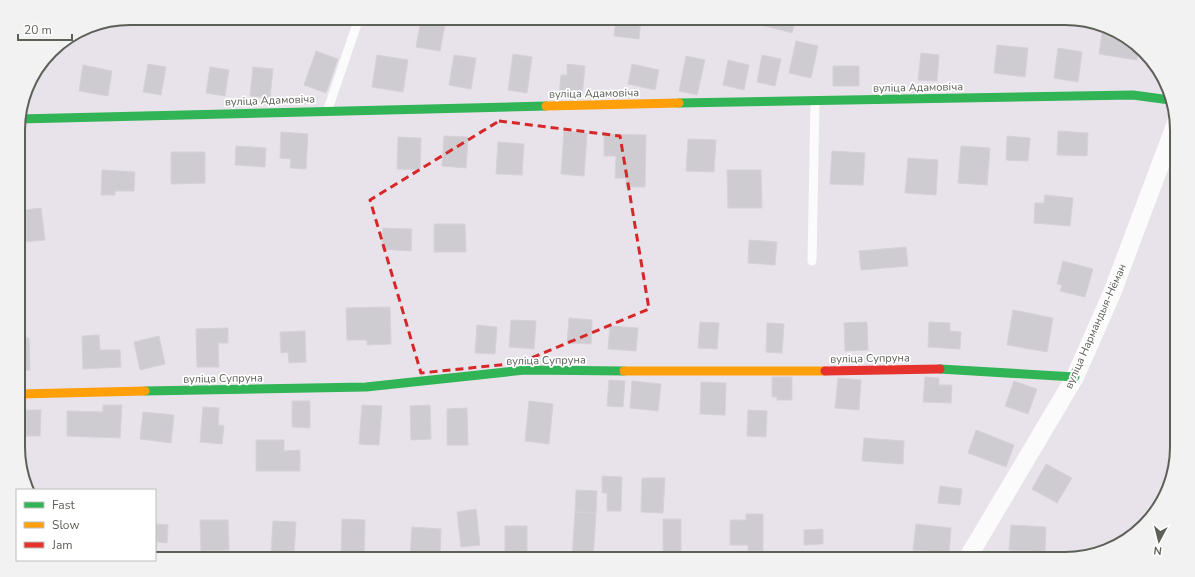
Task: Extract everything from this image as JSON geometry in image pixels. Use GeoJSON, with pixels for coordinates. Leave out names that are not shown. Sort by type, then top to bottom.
{"type":"FeatureCollection","features":[{"type":"Feature","properties":{"kind":"street","name":"вуліца Адамовіча"},"geometry":{"type":"LineString","coordinates":[[26,119],[327,110],[1133,95],[1165,99]]}},
{"type":"Feature","properties":{"kind":"street","name":"вуліца Нармандыя-Нёман"},"geometry":{"type":"LineString","coordinates":[[971,552],[1075,377],[1112,293],[1170,139]]}},
{"type":"Feature","properties":{"kind":"street","name":"вуліца Супруна"},"geometry":{"type":"LineString","coordinates":[[25,394],[366,387],[525,370],[730,372],[945,369],[1075,377]]}},
{"type":"Feature","properties":{"kind":"lane"},"geometry":{"type":"LineString","coordinates":[[327,110],[357,25]]}},
{"type":"Feature","properties":{"kind":"lane"},"geometry":{"type":"LineString","coordinates":[[812,261],[815,101]]}},
{"type":"Feature","properties":{"kind":"highlighted area"},"geometry":{"type":"Polygon","coordinates":[[[499,121],[620,136],[649,309],[519,363],[421,373],[370,200],[499,121]]]}},
{"type":"Feature","properties":{"kind":"building"},"geometry":{"type":"Polygon","coordinates":[[[420,25],[445,25],[440,51],[416,47],[420,25]]]}},
{"type":"Feature","properties":{"kind":"building"},"geometry":{"type":"Polygon","coordinates":[[[615,25],[640,25],[639,39],[614,36],[615,25]]]}},
{"type":"Feature","properties":{"kind":"building"},"geometry":{"type":"Polygon","coordinates":[[[761,25],[794,25],[792,33],[761,25]]]}},
{"type":"Feature","properties":{"kind":"building"},"geometry":{"type":"Polygon","coordinates":[[[1102,32],[1117,39],[1138,55],[1137,60],[1099,54],[1102,32]]]}},
{"type":"Feature","properties":{"kind":"building"},"geometry":{"type":"Polygon","coordinates":[[[796,41],[818,46],[811,78],[789,73],[796,41]]]}},
{"type":"Feature","properties":{"kind":"building"},"geometry":{"type":"Polygon","coordinates":[[[997,45],[1028,48],[1025,77],[994,73],[997,45]]]}},
{"type":"Feature","properties":{"kind":"building"},"geometry":{"type":"Polygon","coordinates":[[[1058,48],[1082,52],[1078,82],[1054,78],[1058,48]]]}},
{"type":"Feature","properties":{"kind":"building"},"geometry":{"type":"Polygon","coordinates":[[[316,51],[338,59],[326,93],[304,85],[316,51]]]}},
{"type":"Feature","properties":{"kind":"building"},"geometry":{"type":"Polygon","coordinates":[[[921,53],[939,55],[937,81],[918,80],[921,53]]]}},
{"type":"Feature","properties":{"kind":"building"},"geometry":{"type":"Polygon","coordinates":[[[513,54],[532,57],[527,93],[508,90],[513,54]]]}},
{"type":"Feature","properties":{"kind":"building"},"geometry":{"type":"Polygon","coordinates":[[[377,55],[408,60],[403,92],[372,87],[377,55]]]}},
{"type":"Feature","properties":{"kind":"building"},"geometry":{"type":"Polygon","coordinates":[[[454,55],[476,58],[471,89],[449,85],[454,55]]]}},
{"type":"Feature","properties":{"kind":"building"},"geometry":{"type":"Polygon","coordinates":[[[762,55],[781,59],[775,86],[757,82],[762,55]]]}},
{"type":"Feature","properties":{"kind":"building"},"geometry":{"type":"Polygon","coordinates":[[[686,56],[705,60],[697,95],[679,91],[686,56]]]}},
{"type":"Feature","properties":{"kind":"building"},"geometry":{"type":"Polygon","coordinates":[[[728,60],[749,65],[744,90],[723,85],[728,60]]]}},
{"type":"Feature","properties":{"kind":"building"},"geometry":{"type":"Polygon","coordinates":[[[148,64],[166,67],[161,95],[143,92],[148,64]]]}},
{"type":"Feature","properties":{"kind":"building"},"geometry":{"type":"Polygon","coordinates":[[[567,64],[585,66],[582,97],[559,96],[561,75],[567,75],[567,64]]]}},
{"type":"Feature","properties":{"kind":"building"},"geometry":{"type":"Polygon","coordinates":[[[632,64],[659,70],[655,90],[628,84],[632,64]]]}},
{"type":"Feature","properties":{"kind":"building"},"geometry":{"type":"Polygon","coordinates":[[[83,65],[112,71],[108,96],[79,91],[83,65]]]}},
{"type":"Feature","properties":{"kind":"building"},"geometry":{"type":"Polygon","coordinates":[[[833,66],[859,66],[859,86],[833,86],[833,66]]]}},
{"type":"Feature","properties":{"kind":"building"},"geometry":{"type":"Polygon","coordinates":[[[210,67],[229,70],[225,96],[206,93],[210,67]]]}},
{"type":"Feature","properties":{"kind":"building"},"geometry":{"type":"Polygon","coordinates":[[[253,67],[273,69],[270,98],[250,96],[253,67]]]}},
{"type":"Feature","properties":{"kind":"building"},"geometry":{"type":"Polygon","coordinates":[[[564,131],[587,133],[584,176],[561,174],[564,131]]]}},
{"type":"Feature","properties":{"kind":"building"},"geometry":{"type":"Polygon","coordinates":[[[1058,131],[1088,133],[1087,156],[1057,155],[1058,131]]]}},
{"type":"Feature","properties":{"kind":"building"},"geometry":{"type":"Polygon","coordinates":[[[281,132],[308,134],[306,169],[290,168],[291,159],[280,158],[281,132]]]}},
{"type":"Feature","properties":{"kind":"building"},"geometry":{"type":"Polygon","coordinates":[[[604,134],[646,135],[645,187],[626,187],[626,178],[615,178],[616,156],[604,156],[604,134]]]}},
{"type":"Feature","properties":{"kind":"building"},"geometry":{"type":"Polygon","coordinates":[[[444,136],[468,137],[466,168],[442,166],[444,136]]]}},
{"type":"Feature","properties":{"kind":"building"},"geometry":{"type":"Polygon","coordinates":[[[1007,136],[1030,138],[1028,161],[1006,160],[1007,136]]]}},
{"type":"Feature","properties":{"kind":"building"},"geometry":{"type":"Polygon","coordinates":[[[398,137],[421,138],[420,170],[397,169],[398,137]]]}},
{"type":"Feature","properties":{"kind":"building"},"geometry":{"type":"Polygon","coordinates":[[[688,139],[716,140],[714,172],[686,171],[688,139]]]}},
{"type":"Feature","properties":{"kind":"building"},"geometry":{"type":"Polygon","coordinates":[[[498,142],[524,144],[522,175],[496,174],[498,142]]]}},
{"type":"Feature","properties":{"kind":"building"},"geometry":{"type":"Polygon","coordinates":[[[236,146],[266,148],[265,167],[235,165],[236,146]]]}},
{"type":"Feature","properties":{"kind":"building"},"geometry":{"type":"Polygon","coordinates":[[[961,146],[990,148],[987,185],[958,183],[961,146]]]}},
{"type":"Feature","properties":{"kind":"building"},"geometry":{"type":"Polygon","coordinates":[[[832,151],[865,153],[863,185],[830,184],[832,151]]]}},
{"type":"Feature","properties":{"kind":"building"},"geometry":{"type":"Polygon","coordinates":[[[171,152],[205,152],[205,183],[171,184],[171,152]]]}},
{"type":"Feature","properties":{"kind":"building"},"geometry":{"type":"Polygon","coordinates":[[[908,158],[938,160],[936,195],[905,193],[908,158]]]}},
{"type":"Feature","properties":{"kind":"building"},"geometry":{"type":"Polygon","coordinates":[[[102,170],[135,172],[134,191],[115,191],[115,195],[101,195],[102,170]]]}},
{"type":"Feature","properties":{"kind":"building"},"geometry":{"type":"Polygon","coordinates":[[[727,170],[761,170],[762,208],[728,208],[727,170]]]}},
{"type":"Feature","properties":{"kind":"building"},"geometry":{"type":"Polygon","coordinates":[[[1045,195],[1073,198],[1070,226],[1034,223],[1035,203],[1044,203],[1045,195]]]}},
{"type":"Feature","properties":{"kind":"building"},"geometry":{"type":"Polygon","coordinates":[[[41,208],[45,240],[25,242],[25,210],[41,208]]]}},
{"type":"Feature","properties":{"kind":"building"},"geometry":{"type":"Polygon","coordinates":[[[434,224],[465,224],[466,252],[434,252],[434,224]]]}},
{"type":"Feature","properties":{"kind":"building"},"geometry":{"type":"Polygon","coordinates":[[[383,228],[412,229],[411,251],[382,249],[383,228]]]}},
{"type":"Feature","properties":{"kind":"building"},"geometry":{"type":"Polygon","coordinates":[[[749,240],[777,242],[775,265],[748,263],[749,240]]]}},
{"type":"Feature","properties":{"kind":"building"},"geometry":{"type":"Polygon","coordinates":[[[906,247],[908,266],[861,270],[859,251],[906,247]]]}},
{"type":"Feature","properties":{"kind":"building"},"geometry":{"type":"Polygon","coordinates":[[[1063,261],[1093,269],[1085,297],[1060,291],[1062,285],[1057,284],[1063,261]]]}},
{"type":"Feature","properties":{"kind":"building"},"geometry":{"type":"Polygon","coordinates":[[[390,307],[391,344],[367,345],[367,340],[347,340],[346,308],[390,307]]]}},
{"type":"Feature","properties":{"kind":"building"},"geometry":{"type":"Polygon","coordinates":[[[1013,310],[1053,318],[1047,352],[1007,345],[1013,310]]]}},
{"type":"Feature","properties":{"kind":"building"},"geometry":{"type":"Polygon","coordinates":[[[569,318],[592,320],[591,344],[567,343],[569,318]]]}},
{"type":"Feature","properties":{"kind":"building"},"geometry":{"type":"Polygon","coordinates":[[[511,320],[536,321],[534,349],[509,347],[511,320]]]}},
{"type":"Feature","properties":{"kind":"building"},"geometry":{"type":"Polygon","coordinates":[[[700,322],[719,323],[717,349],[698,348],[700,322]]]}},
{"type":"Feature","properties":{"kind":"building"},"geometry":{"type":"Polygon","coordinates":[[[867,322],[868,350],[845,351],[844,323],[867,322]]]}},
{"type":"Feature","properties":{"kind":"building"},"geometry":{"type":"Polygon","coordinates":[[[929,322],[950,323],[950,331],[961,332],[960,349],[928,347],[929,322]]]}},
{"type":"Feature","properties":{"kind":"building"},"geometry":{"type":"Polygon","coordinates":[[[767,323],[784,324],[782,353],[766,352],[767,323]]]}},
{"type":"Feature","properties":{"kind":"building"},"geometry":{"type":"Polygon","coordinates":[[[477,325],[497,327],[495,354],[475,353],[477,325]]]}},
{"type":"Feature","properties":{"kind":"building"},"geometry":{"type":"Polygon","coordinates":[[[610,326],[638,328],[636,351],[608,349],[610,326]]]}},
{"type":"Feature","properties":{"kind":"building"},"geometry":{"type":"Polygon","coordinates":[[[228,328],[228,343],[218,343],[219,367],[197,367],[196,329],[228,328]]]}},
{"type":"Feature","properties":{"kind":"building"},"geometry":{"type":"Polygon","coordinates":[[[305,331],[306,362],[289,363],[288,352],[281,353],[280,332],[305,331]]]}},
{"type":"Feature","properties":{"kind":"building"},"geometry":{"type":"Polygon","coordinates":[[[99,335],[100,350],[120,350],[121,367],[83,369],[82,336],[99,335]]]}},
{"type":"Feature","properties":{"kind":"building"},"geometry":{"type":"Polygon","coordinates":[[[159,336],[165,364],[140,370],[134,342],[159,336]]]}},
{"type":"Feature","properties":{"kind":"building"},"geometry":{"type":"Polygon","coordinates":[[[25,338],[29,338],[30,370],[25,370],[25,338]]]}},
{"type":"Feature","properties":{"kind":"building"},"geometry":{"type":"Polygon","coordinates":[[[772,377],[792,377],[792,400],[777,400],[777,397],[772,397],[772,377]]]}},
{"type":"Feature","properties":{"kind":"building"},"geometry":{"type":"Polygon","coordinates":[[[925,377],[939,378],[939,385],[952,385],[951,403],[923,402],[925,377]]]}},
{"type":"Feature","properties":{"kind":"building"},"geometry":{"type":"Polygon","coordinates":[[[838,378],[861,380],[859,410],[835,408],[838,378]]]}},
{"type":"Feature","properties":{"kind":"building"},"geometry":{"type":"Polygon","coordinates":[[[609,380],[625,381],[623,407],[607,406],[609,380]]]}},
{"type":"Feature","properties":{"kind":"building"},"geometry":{"type":"Polygon","coordinates":[[[632,381],[661,384],[658,411],[630,408],[632,381]]]}},
{"type":"Feature","properties":{"kind":"building"},"geometry":{"type":"Polygon","coordinates":[[[1014,381],[1037,389],[1028,414],[1005,406],[1014,381]]]}},
{"type":"Feature","properties":{"kind":"building"},"geometry":{"type":"Polygon","coordinates":[[[701,382],[726,383],[725,415],[700,414],[701,382]]]}},
{"type":"Feature","properties":{"kind":"building"},"geometry":{"type":"Polygon","coordinates":[[[292,401],[310,401],[310,428],[292,427],[292,401]]]}},
{"type":"Feature","properties":{"kind":"building"},"geometry":{"type":"Polygon","coordinates":[[[529,401],[553,404],[549,444],[525,441],[529,401]]]}},
{"type":"Feature","properties":{"kind":"building"},"geometry":{"type":"Polygon","coordinates":[[[103,405],[122,405],[120,438],[67,436],[67,411],[103,412],[103,405]]]}},
{"type":"Feature","properties":{"kind":"building"},"geometry":{"type":"Polygon","coordinates":[[[362,405],[382,406],[379,445],[359,444],[362,405]]]}},
{"type":"Feature","properties":{"kind":"building"},"geometry":{"type":"Polygon","coordinates":[[[430,405],[431,439],[411,440],[410,406],[430,405]]]}},
{"type":"Feature","properties":{"kind":"building"},"geometry":{"type":"Polygon","coordinates":[[[203,407],[219,408],[218,425],[224,426],[222,444],[200,442],[203,407]]]}},
{"type":"Feature","properties":{"kind":"building"},"geometry":{"type":"Polygon","coordinates":[[[467,408],[468,445],[447,445],[447,409],[467,408]]]}},
{"type":"Feature","properties":{"kind":"building"},"geometry":{"type":"Polygon","coordinates":[[[25,410],[41,410],[40,436],[25,436],[25,410]]]}},
{"type":"Feature","properties":{"kind":"building"},"geometry":{"type":"Polygon","coordinates":[[[748,410],[767,411],[766,437],[747,436],[748,410]]]}},
{"type":"Feature","properties":{"kind":"building"},"geometry":{"type":"Polygon","coordinates":[[[143,412],[174,415],[171,443],[140,439],[143,412]]]}},
{"type":"Feature","properties":{"kind":"building"},"geometry":{"type":"Polygon","coordinates":[[[976,430],[1014,445],[1006,467],[968,453],[976,430]]]}},
{"type":"Feature","properties":{"kind":"building"},"geometry":{"type":"Polygon","coordinates":[[[864,438],[904,441],[903,464],[862,461],[864,438]]]}},
{"type":"Feature","properties":{"kind":"building"},"geometry":{"type":"Polygon","coordinates":[[[256,440],[284,440],[284,451],[300,450],[300,471],[256,471],[256,440]]]}},
{"type":"Feature","properties":{"kind":"building"},"geometry":{"type":"Polygon","coordinates":[[[1046,464],[1072,478],[1057,503],[1032,489],[1046,464]]]}},
{"type":"Feature","properties":{"kind":"building"},"geometry":{"type":"Polygon","coordinates":[[[602,476],[622,477],[621,511],[607,511],[607,493],[602,493],[602,476]]]}},
{"type":"Feature","properties":{"kind":"building"},"geometry":{"type":"Polygon","coordinates":[[[642,478],[665,478],[663,513],[641,512],[642,478]]]}},
{"type":"Feature","properties":{"kind":"building"},"geometry":{"type":"Polygon","coordinates":[[[940,486],[962,489],[960,505],[938,503],[940,486]]]}},
{"type":"Feature","properties":{"kind":"building"},"geometry":{"type":"Polygon","coordinates":[[[576,490],[597,491],[596,513],[575,512],[576,490]]]}},
{"type":"Feature","properties":{"kind":"building"},"geometry":{"type":"Polygon","coordinates":[[[476,509],[480,545],[461,547],[457,512],[476,509]]]}},
{"type":"Feature","properties":{"kind":"building"},"geometry":{"type":"Polygon","coordinates":[[[575,512],[596,513],[593,552],[572,552],[575,512]]]}},
{"type":"Feature","properties":{"kind":"building"},"geometry":{"type":"Polygon","coordinates":[[[746,514],[763,514],[763,551],[748,551],[748,545],[730,545],[730,520],[746,520],[746,514]]]}},
{"type":"Feature","properties":{"kind":"building"},"geometry":{"type":"Polygon","coordinates":[[[342,519],[365,520],[364,552],[341,552],[342,519]]]}},
{"type":"Feature","properties":{"kind":"building"},"geometry":{"type":"Polygon","coordinates":[[[663,519],[681,519],[681,552],[663,552],[663,519]]]}},
{"type":"Feature","properties":{"kind":"building"},"geometry":{"type":"Polygon","coordinates":[[[200,520],[228,520],[229,550],[201,551],[200,520]]]}},
{"type":"Feature","properties":{"kind":"building"},"geometry":{"type":"Polygon","coordinates":[[[273,521],[296,522],[294,552],[271,552],[273,521]]]}},
{"type":"Feature","properties":{"kind":"building"},"geometry":{"type":"Polygon","coordinates":[[[156,524],[168,525],[167,543],[157,542],[156,552],[156,524]]]}},
{"type":"Feature","properties":{"kind":"building"},"geometry":{"type":"Polygon","coordinates":[[[916,524],[951,528],[949,552],[913,550],[916,524]]]}},
{"type":"Feature","properties":{"kind":"building"},"geometry":{"type":"Polygon","coordinates":[[[1011,525],[1046,527],[1045,552],[1009,550],[1011,525]]]}},
{"type":"Feature","properties":{"kind":"building"},"geometry":{"type":"Polygon","coordinates":[[[505,526],[527,526],[527,552],[505,552],[505,526]]]}},
{"type":"Feature","properties":{"kind":"building"},"geometry":{"type":"Polygon","coordinates":[[[412,527],[441,529],[440,552],[410,552],[412,527]]]}},
{"type":"Feature","properties":{"kind":"building"},"geometry":{"type":"Polygon","coordinates":[[[823,529],[823,544],[804,545],[804,530],[823,529]]]}},
{"type":"Feature","properties":{"kind":"traffic: fast"},"geometry":{"type":"LineString","coordinates":[[679,103],[1133,95],[1165,99]]}},
{"type":"Feature","properties":{"kind":"traffic: fast"},"geometry":{"type":"LineString","coordinates":[[26,119],[546,106]]}},
{"type":"Feature","properties":{"kind":"traffic: fast"},"geometry":{"type":"LineString","coordinates":[[940,369],[1075,377]]}},
{"type":"Feature","properties":{"kind":"traffic: fast"},"geometry":{"type":"LineString","coordinates":[[145,391],[366,387],[525,370],[624,371]]}},
{"type":"Feature","properties":{"kind":"traffic: slow"},"geometry":{"type":"LineString","coordinates":[[546,106],[679,103]]}},
{"type":"Feature","properties":{"kind":"traffic: slow"},"geometry":{"type":"LineString","coordinates":[[624,371],[825,371]]}},
{"type":"Feature","properties":{"kind":"traffic: slow"},"geometry":{"type":"LineString","coordinates":[[25,394],[145,391]]}},
{"type":"Feature","properties":{"kind":"traffic: jam"},"geometry":{"type":"LineString","coordinates":[[825,371],[940,369]]}}]}
